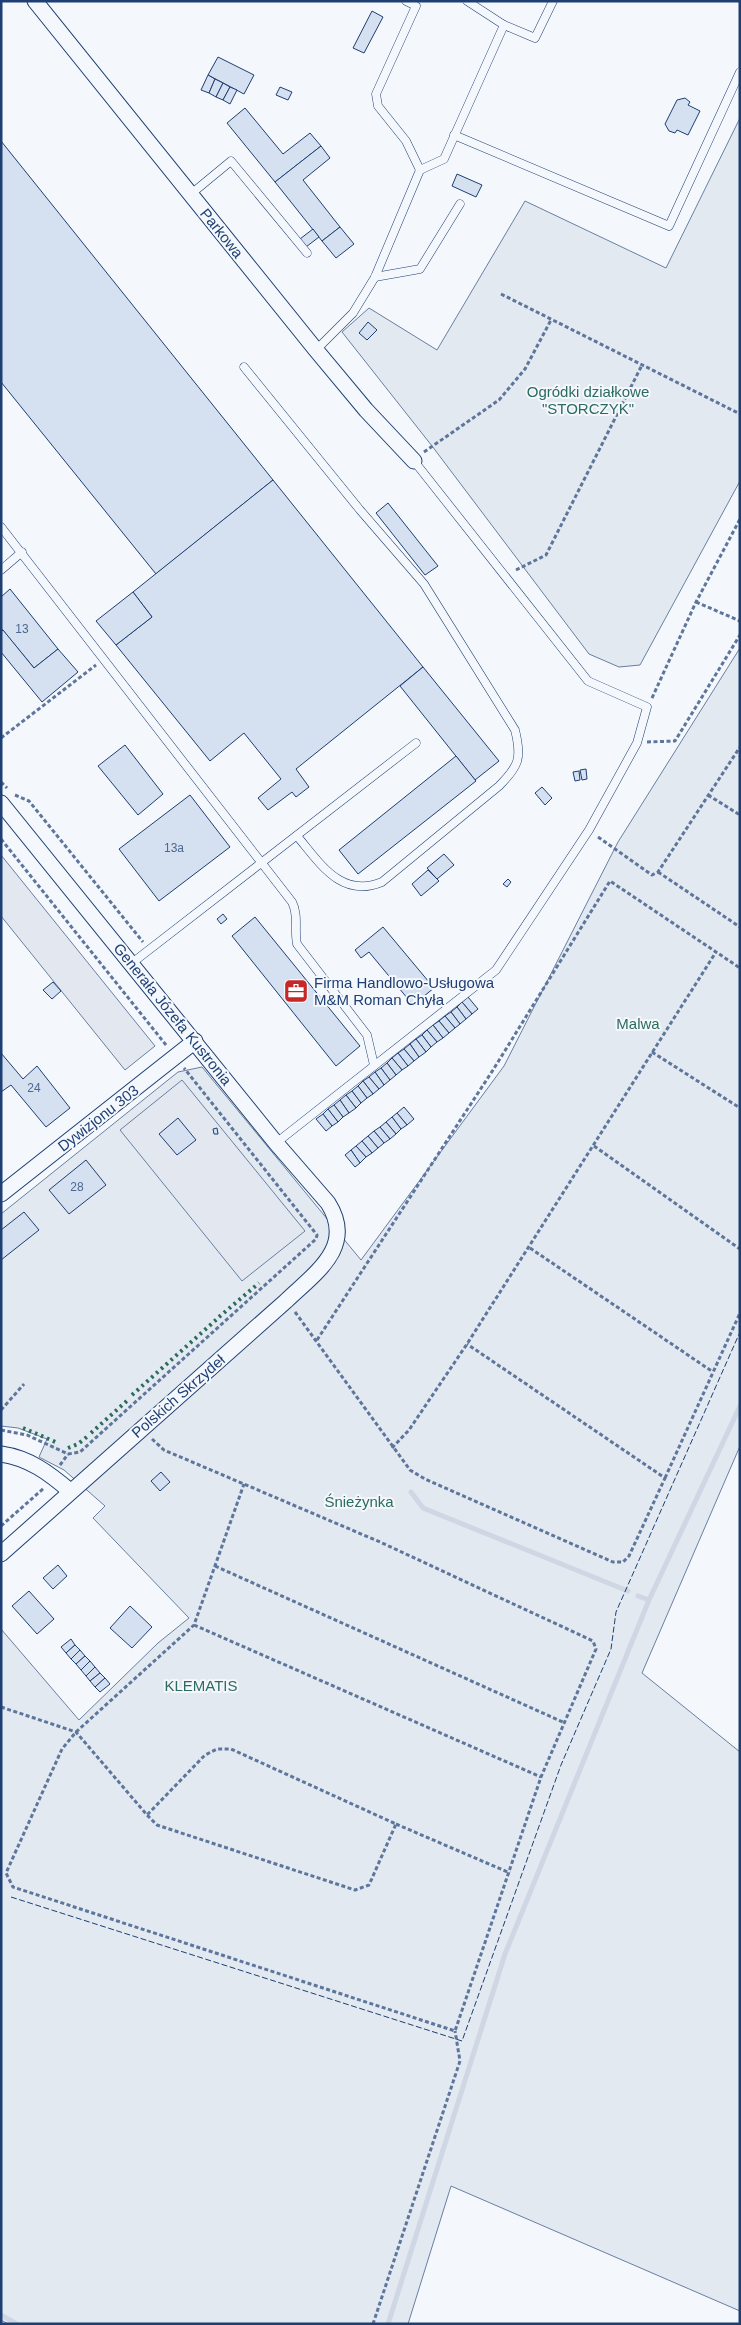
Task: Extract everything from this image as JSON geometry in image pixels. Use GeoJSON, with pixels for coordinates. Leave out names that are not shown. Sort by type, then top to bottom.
{"type":"FeatureCollection","features":[{"type":"Feature","properties":{"kind":"street","name":"Parkowa"},"geometry":{"type":"LineString","coordinates":[[36,1],[316,350],[366,410],[414,461]]}},
{"type":"Feature","properties":{"kind":"street","name":"Generała Józefa Kustronia"},"geometry":{"type":"LineString","coordinates":[[1,803],[276,1143],[328,1203],[338,1228]]}},
{"type":"Feature","properties":{"kind":"street","name":"Dywizjonu 303"},"geometry":{"type":"LineString","coordinates":[[1,1194],[195,1041]]}},
{"type":"Feature","properties":{"kind":"street","name":"Polskich Skrzydeł"},"geometry":{"type":"LineString","coordinates":[[1,1554],[70,1490],[286,1301],[322,1266],[334,1251],[338,1240],[338,1228]]}},
{"type":"Feature","properties":{"kind":"street"},"geometry":{"type":"LineString","coordinates":[[1,1454],[19,1458],[41,1467],[70,1490]]}},
{"type":"Feature","properties":{"kind":"lane"},"geometry":{"type":"LineString","coordinates":[[406,1],[416,6],[376,94],[378,106],[406,141],[420,170]]}},
{"type":"Feature","properties":{"kind":"lane"},"geometry":{"type":"LineString","coordinates":[[467,1],[504,25],[535,38],[553,1]]}},
{"type":"Feature","properties":{"kind":"lane"},"geometry":{"type":"LineString","coordinates":[[316,350],[353,313],[375,277],[420,170],[444,160],[504,25]]}},
{"type":"Feature","properties":{"kind":"lane"},"geometry":{"type":"LineString","coordinates":[[454,135],[669,226],[740,72]]}},
{"type":"Feature","properties":{"kind":"lane"},"geometry":{"type":"LineString","coordinates":[[191,194],[231,161],[307,253]]}},
{"type":"Feature","properties":{"kind":"lane"},"geometry":{"type":"LineString","coordinates":[[375,277],[420,270],[460,204]]}},
{"type":"Feature","properties":{"kind":"lane"},"geometry":{"type":"LineString","coordinates":[[244,367],[360,510],[424,584],[515,730],[520,749],[518,762],[512,774],[499,786],[382,882],[369,888],[345,884],[332,876],[297,836]]}},
{"type":"Feature","properties":{"kind":"lane"},"geometry":{"type":"LineString","coordinates":[[276,1143],[496,970],[589,830],[637,743],[647,707],[588,681],[414,461]]}},
{"type":"Feature","properties":{"kind":"lane"},"geometry":{"type":"LineString","coordinates":[[1,527],[263,863],[296,910],[295,935],[297,944],[367,1036],[374,1065]]}},
{"type":"Feature","properties":{"kind":"lane"},"geometry":{"type":"LineString","coordinates":[[1,570],[22,552]]}},
{"type":"Feature","properties":{"kind":"lane"},"geometry":{"type":"LineString","coordinates":[[132,963],[416,743]]}},
{"type":"Feature","properties":{"kind":"path"},"geometry":{"type":"LineString","coordinates":[[501,294],[740,414]]}},
{"type":"Feature","properties":{"kind":"path"},"geometry":{"type":"LineString","coordinates":[[414,461],[432,446],[499,400],[525,369],[551,320]]}},
{"type":"Feature","properties":{"kind":"path"},"geometry":{"type":"LineString","coordinates":[[505,576],[546,555],[642,365]]}},
{"type":"Feature","properties":{"kind":"path"},"geometry":{"type":"LineString","coordinates":[[647,707],[696,602],[740,519]]}},
{"type":"Feature","properties":{"kind":"path"},"geometry":{"type":"LineString","coordinates":[[696,602],[740,621]]}},
{"type":"Feature","properties":{"kind":"path"},"geometry":{"type":"LineString","coordinates":[[637,743],[675,741],[740,635]]}},
{"type":"Feature","properties":{"kind":"path"},"geometry":{"type":"LineString","coordinates":[[1,738],[104,660]]}},
{"type":"Feature","properties":{"kind":"path"},"geometry":{"type":"LineString","coordinates":[[589,830],[652,875],[658,872],[740,747]]}},
{"type":"Feature","properties":{"kind":"path"},"geometry":{"type":"LineString","coordinates":[[1,782],[11,793],[29,801],[150,950]]}},
{"type":"Feature","properties":{"kind":"path"},"geometry":{"type":"LineString","coordinates":[[708,795],[740,815]]}},
{"type":"Feature","properties":{"kind":"path"},"geometry":{"type":"LineString","coordinates":[[1,839],[317,1235],[316,1239],[80,1452],[68,1454],[27,1434],[1,1430]]}},
{"type":"Feature","properties":{"kind":"path"},"geometry":{"type":"LineString","coordinates":[[658,872],[740,928]]}},
{"type":"Feature","properties":{"kind":"path"},"geometry":{"type":"LineString","coordinates":[[317,1340],[493,1070],[610,881],[740,968]]}},
{"type":"Feature","properties":{"kind":"path"},"geometry":{"type":"LineString","coordinates":[[392,1448],[409,1430],[530,1248],[716,952]]}},
{"type":"Feature","properties":{"kind":"path"},"geometry":{"type":"LineString","coordinates":[[652,1052],[740,1108]]}},
{"type":"Feature","properties":{"kind":"path"},"geometry":{"type":"LineString","coordinates":[[594,1146],[740,1249]]}},
{"type":"Feature","properties":{"kind":"path"},"geometry":{"type":"LineString","coordinates":[[530,1248],[713,1372]]}},
{"type":"Feature","properties":{"kind":"path"},"geometry":{"type":"LineString","coordinates":[[286,1301],[317,1340],[392,1448],[410,1470],[424,1479],[613,1562],[623,1562],[629,1556],[740,1313]]}},
{"type":"Feature","properties":{"kind":"path"},"geometry":{"type":"LineString","coordinates":[[467,1344],[665,1478]]}},
{"type":"Feature","properties":{"kind":"path"},"geometry":{"type":"LineString","coordinates":[[1,1410],[24,1384]]}},
{"type":"Feature","properties":{"kind":"path"},"geometry":{"type":"LineString","coordinates":[[164,1450],[380,1542],[592,1641],[596,1649],[541,1777],[455,2031],[460,2061],[373,2324]]}},
{"type":"Feature","properties":{"kind":"path"},"geometry":{"type":"LineString","coordinates":[[1,1526],[44,1488],[40,1482]]}},
{"type":"Feature","properties":{"kind":"path"},"geometry":{"type":"LineString","coordinates":[[244,1484],[194,1625],[76,1732],[62,1748],[6,1873],[12,1886],[455,2031]]}},
{"type":"Feature","properties":{"kind":"path"},"geometry":{"type":"LineString","coordinates":[[215,1566],[565,1723]]}},
{"type":"Feature","properties":{"kind":"path"},"geometry":{"type":"LineString","coordinates":[[194,1625],[541,1777]]}},
{"type":"Feature","properties":{"kind":"path"},"geometry":{"type":"LineString","coordinates":[[1,1707],[76,1732],[157,1825],[355,1890],[369,1885],[396,1824]]}},
{"type":"Feature","properties":{"kind":"path"},"geometry":{"type":"LineString","coordinates":[[147,1815],[205,1755],[217,1748],[231,1749],[396,1824],[510,1873]]}},
{"type":"Feature","properties":{"kind":"green space","name":"Ogródki działkowe \"STORCZYK\""},"geometry":{"type":"Polygon","coordinates":[[[740,118],[740,481],[640,665],[619,667],[589,654],[432,446],[342,332],[369,308],[437,350],[525,201],[666,268],[740,118]]]}},
{"type":"Feature","properties":{"kind":"green space"},"geometry":{"type":"Polygon","coordinates":[[[740,648],[740,1446],[642,1673],[740,1752],[740,2311],[451,2186],[408,2324],[8,2324],[1,2320],[1,1629],[79,1720],[158,1643],[189,1618],[93,1518],[105,1506],[64,1470],[39,1457],[47,1439],[18,1428],[1,1426],[1,1214],[178,1072],[202,1067],[361,1260],[504,1066],[618,842],[740,648]]]}},
{"type":"Feature","properties":{"kind":"shaded area"},"geometry":{"type":"Polygon","coordinates":[[[1,855],[155,1046],[125,1070],[1,916],[1,855]]]}},
{"type":"Feature","properties":{"kind":"shaded area"},"geometry":{"type":"Polygon","coordinates":[[[182,1080],[305,1231],[242,1281],[120,1130],[182,1080]]]}},
{"type":"Feature","properties":{"kind":"building"},"geometry":{"type":"Polygon","coordinates":[[[372,11],[383,17],[364,53],[353,48],[372,11]]]}},
{"type":"Feature","properties":{"kind":"building"},"geometry":{"type":"Polygon","coordinates":[[[218,57],[254,75],[244,94],[208,75],[218,57]]]}},
{"type":"Feature","properties":{"kind":"building"},"geometry":{"type":"Polygon","coordinates":[[[208,75],[215,79],[209,93],[201,90],[208,75]]]}},
{"type":"Feature","properties":{"kind":"building"},"geometry":{"type":"Polygon","coordinates":[[[215,79],[223,83],[216,97],[209,93],[215,79]]]}},
{"type":"Feature","properties":{"kind":"building"},"geometry":{"type":"Polygon","coordinates":[[[223,83],[230,87],[223,100],[216,97],[223,83]]]}},
{"type":"Feature","properties":{"kind":"building"},"geometry":{"type":"Polygon","coordinates":[[[230,87],[237,90],[230,104],[223,100],[230,87]]]}},
{"type":"Feature","properties":{"kind":"building"},"geometry":{"type":"Polygon","coordinates":[[[280,87],[292,92],[288,100],[276,95],[280,87]]]}},
{"type":"Feature","properties":{"kind":"building"},"geometry":{"type":"Polygon","coordinates":[[[685,98],[690,102],[688,105],[700,111],[688,135],[677,130],[675,133],[669,131],[665,124],[677,100],[685,98]]]}},
{"type":"Feature","properties":{"kind":"building"},"geometry":{"type":"Polygon","coordinates":[[[245,108],[283,154],[310,133],[321,146],[275,182],[227,123],[245,108]]]}},
{"type":"Feature","properties":{"kind":"building"},"geometry":{"type":"Polygon","coordinates":[[[1,141],[273,480],[156,574],[1,382],[1,141]]]}},
{"type":"Feature","properties":{"kind":"building"},"geometry":{"type":"Polygon","coordinates":[[[321,146],[330,158],[303,180],[340,227],[322,241],[275,182],[321,146]]]}},
{"type":"Feature","properties":{"kind":"building"},"geometry":{"type":"Polygon","coordinates":[[[457,174],[482,185],[476,197],[452,186],[457,174]]]}},
{"type":"Feature","properties":{"kind":"building"},"geometry":{"type":"Polygon","coordinates":[[[340,227],[354,244],[336,258],[322,241],[340,227]]]}},
{"type":"Feature","properties":{"kind":"building"},"geometry":{"type":"Polygon","coordinates":[[[313,229],[319,237],[302,250],[296,242],[313,229]]]}},
{"type":"Feature","properties":{"kind":"building"},"geometry":{"type":"Polygon","coordinates":[[[368,322],[377,330],[367,340],[359,333],[368,322]]]}},
{"type":"Feature","properties":{"kind":"building"},"geometry":{"type":"Polygon","coordinates":[[[273,480],[423,667],[296,769],[309,787],[296,797],[292,792],[268,810],[258,798],[281,779],[244,733],[210,761],[116,645],[152,617],[133,592],[273,480]]]}},
{"type":"Feature","properties":{"kind":"building"},"geometry":{"type":"Polygon","coordinates":[[[388,503],[438,566],[425,575],[376,513],[388,503]]]}},
{"type":"Feature","properties":{"kind":"building"},"geometry":{"type":"Polygon","coordinates":[[[10,589],[58,649],[34,668],[1,628],[1,597],[10,589]]]}},
{"type":"Feature","properties":{"kind":"building"},"geometry":{"type":"Polygon","coordinates":[[[133,592],[152,617],[116,645],[96,621],[133,592]]]}},
{"type":"Feature","properties":{"kind":"building"},"geometry":{"type":"Polygon","coordinates":[[[3,630],[34,668],[58,649],[78,672],[42,702],[1,652],[1,632],[3,630]]]}},
{"type":"Feature","properties":{"kind":"building"},"geometry":{"type":"Polygon","coordinates":[[[423,667],[499,761],[475,780],[400,686],[423,667]]]}},
{"type":"Feature","properties":{"kind":"building"},"geometry":{"type":"Polygon","coordinates":[[[125,745],[163,794],[138,815],[98,766],[125,745]]]}},
{"type":"Feature","properties":{"kind":"building"},"geometry":{"type":"Polygon","coordinates":[[[456,756],[476,781],[358,874],[339,850],[456,756]]]}},
{"type":"Feature","properties":{"kind":"building"},"geometry":{"type":"Polygon","coordinates":[[[586,769],[587,779],[582,780],[580,770],[586,769]]]}},
{"type":"Feature","properties":{"kind":"building"},"geometry":{"type":"Polygon","coordinates":[[[579,771],[580,780],[575,781],[573,772],[579,771]]]}},
{"type":"Feature","properties":{"kind":"building"},"geometry":{"type":"Polygon","coordinates":[[[542,787],[552,798],[545,805],[535,793],[542,787]]]}},
{"type":"Feature","properties":{"kind":"building"},"geometry":{"type":"Polygon","coordinates":[[[190,795],[230,847],[159,901],[119,849],[190,795]]]}},
{"type":"Feature","properties":{"kind":"building"},"geometry":{"type":"Polygon","coordinates":[[[444,854],[454,865],[437,879],[427,868],[444,854]]]}},
{"type":"Feature","properties":{"kind":"building"},"geometry":{"type":"Polygon","coordinates":[[[428,870],[439,881],[421,896],[412,884],[428,870]]]}},
{"type":"Feature","properties":{"kind":"building"},"geometry":{"type":"Polygon","coordinates":[[[508,879],[511,882],[507,887],[503,884],[508,879]]]}},
{"type":"Feature","properties":{"kind":"building"},"geometry":{"type":"Polygon","coordinates":[[[223,914],[227,919],[221,924],[217,919],[223,914]]]}},
{"type":"Feature","properties":{"kind":"building","name":"Firma Handlowo-Usługowa M&M Roman Chyła"},"geometry":{"type":"Polygon","coordinates":[[[255,917],[360,1046],[336,1066],[232,936],[255,917]]]}},
{"type":"Feature","properties":{"kind":"building"},"geometry":{"type":"Polygon","coordinates":[[[383,927],[434,988],[413,1005],[369,952],[361,958],[355,950],[383,927]]]}},
{"type":"Feature","properties":{"kind":"building"},"geometry":{"type":"Polygon","coordinates":[[[53,982],[61,991],[52,999],[43,990],[53,982]]]}},
{"type":"Feature","properties":{"kind":"building"},"geometry":{"type":"Polygon","coordinates":[[[468,997],[478,1009],[472,1014],[462,1002],[468,997]]]}},
{"type":"Feature","properties":{"kind":"building"},"geometry":{"type":"Polygon","coordinates":[[[462,1002],[472,1014],[466,1019],[457,1007],[462,1002]]]}},
{"type":"Feature","properties":{"kind":"building"},"geometry":{"type":"Polygon","coordinates":[[[457,1007],[466,1019],[460,1024],[451,1012],[457,1007]]]}},
{"type":"Feature","properties":{"kind":"building"},"geometry":{"type":"Polygon","coordinates":[[[451,1012],[460,1024],[455,1028],[445,1016],[451,1012]]]}},
{"type":"Feature","properties":{"kind":"building"},"geometry":{"type":"Polygon","coordinates":[[[445,1016],[455,1028],[449,1033],[439,1021],[445,1016]]]}},
{"type":"Feature","properties":{"kind":"building"},"geometry":{"type":"Polygon","coordinates":[[[439,1021],[449,1033],[443,1038],[433,1025],[439,1021]]]}},
{"type":"Feature","properties":{"kind":"building"},"geometry":{"type":"Polygon","coordinates":[[[433,1025],[443,1038],[437,1042],[427,1030],[433,1025]]]}},
{"type":"Feature","properties":{"kind":"building"},"geometry":{"type":"Polygon","coordinates":[[[427,1030],[437,1042],[431,1047],[422,1035],[427,1030]]]}},
{"type":"Feature","properties":{"kind":"building"},"geometry":{"type":"Polygon","coordinates":[[[422,1035],[431,1047],[426,1052],[416,1039],[422,1035]]]}},
{"type":"Feature","properties":{"kind":"building"},"geometry":{"type":"Polygon","coordinates":[[[416,1039],[426,1052],[419,1057],[410,1044],[416,1039]]]}},
{"type":"Feature","properties":{"kind":"building"},"geometry":{"type":"Polygon","coordinates":[[[410,1044],[419,1057],[414,1061],[404,1049],[410,1044]]]}},
{"type":"Feature","properties":{"kind":"building"},"geometry":{"type":"Polygon","coordinates":[[[404,1049],[414,1061],[408,1066],[398,1053],[404,1049]]]}},
{"type":"Feature","properties":{"kind":"building"},"geometry":{"type":"Polygon","coordinates":[[[1,1053],[23,1079],[37,1066],[70,1108],[46,1127],[11,1085],[1,1092],[1,1053]]]}},
{"type":"Feature","properties":{"kind":"building"},"geometry":{"type":"Polygon","coordinates":[[[398,1053],[408,1066],[402,1070],[392,1058],[398,1053]]]}},
{"type":"Feature","properties":{"kind":"building"},"geometry":{"type":"Polygon","coordinates":[[[392,1058],[402,1070],[396,1075],[387,1063],[392,1058]]]}},
{"type":"Feature","properties":{"kind":"building"},"geometry":{"type":"Polygon","coordinates":[[[387,1063],[396,1075],[390,1080],[381,1068],[387,1063]]]}},
{"type":"Feature","properties":{"kind":"building"},"geometry":{"type":"Polygon","coordinates":[[[381,1068],[390,1080],[384,1085],[375,1072],[381,1068]]]}},
{"type":"Feature","properties":{"kind":"building"},"geometry":{"type":"Polygon","coordinates":[[[375,1072],[384,1085],[379,1089],[369,1077],[375,1072]]]}},
{"type":"Feature","properties":{"kind":"building"},"geometry":{"type":"Polygon","coordinates":[[[369,1077],[379,1089],[373,1094],[363,1081],[369,1077]]]}},
{"type":"Feature","properties":{"kind":"building"},"geometry":{"type":"Polygon","coordinates":[[[363,1081],[373,1094],[367,1098],[358,1086],[363,1081]]]}},
{"type":"Feature","properties":{"kind":"building"},"geometry":{"type":"Polygon","coordinates":[[[358,1086],[367,1098],[361,1103],[352,1091],[358,1086]]]}},
{"type":"Feature","properties":{"kind":"building"},"geometry":{"type":"Polygon","coordinates":[[[352,1091],[361,1103],[356,1108],[346,1095],[352,1091]]]}},
{"type":"Feature","properties":{"kind":"building"},"geometry":{"type":"Polygon","coordinates":[[[346,1095],[356,1108],[349,1113],[340,1100],[346,1095]]]}},
{"type":"Feature","properties":{"kind":"building"},"geometry":{"type":"Polygon","coordinates":[[[340,1100],[349,1113],[343,1117],[334,1105],[340,1100]]]}},
{"type":"Feature","properties":{"kind":"building"},"geometry":{"type":"Polygon","coordinates":[[[334,1105],[343,1117],[338,1122],[328,1109],[334,1105]]]}},
{"type":"Feature","properties":{"kind":"building"},"geometry":{"type":"Polygon","coordinates":[[[404,1107],[414,1119],[407,1125],[397,1113],[404,1107]]]}},
{"type":"Feature","properties":{"kind":"building"},"geometry":{"type":"Polygon","coordinates":[[[328,1109],[338,1122],[332,1126],[323,1114],[328,1109]]]}},
{"type":"Feature","properties":{"kind":"building"},"geometry":{"type":"Polygon","coordinates":[[[397,1113],[407,1125],[401,1129],[392,1117],[397,1113]]]}},
{"type":"Feature","properties":{"kind":"building"},"geometry":{"type":"Polygon","coordinates":[[[323,1114],[332,1126],[326,1131],[316,1119],[323,1114]]]}},
{"type":"Feature","properties":{"kind":"building"},"geometry":{"type":"Polygon","coordinates":[[[392,1117],[401,1129],[396,1134],[386,1122],[392,1117]]]}},
{"type":"Feature","properties":{"kind":"building"},"geometry":{"type":"Polygon","coordinates":[[[178,1118],[196,1140],[177,1155],[159,1134],[178,1118]]]}},
{"type":"Feature","properties":{"kind":"building"},"geometry":{"type":"Polygon","coordinates":[[[386,1122],[396,1134],[390,1139],[380,1127],[386,1122]]]}},
{"type":"Feature","properties":{"kind":"building"},"geometry":{"type":"Polygon","coordinates":[[[380,1127],[390,1139],[384,1143],[374,1131],[380,1127]]]}},
{"type":"Feature","properties":{"kind":"building"},"geometry":{"type":"Polygon","coordinates":[[[217,1128],[218,1134],[214,1134],[213,1129],[217,1128]]]}},
{"type":"Feature","properties":{"kind":"building"},"geometry":{"type":"Polygon","coordinates":[[[374,1131],[384,1143],[378,1148],[368,1136],[374,1131]]]}},
{"type":"Feature","properties":{"kind":"building"},"geometry":{"type":"Polygon","coordinates":[[[368,1136],[378,1148],[372,1153],[362,1141],[368,1136]]]}},
{"type":"Feature","properties":{"kind":"building"},"geometry":{"type":"Polygon","coordinates":[[[362,1141],[372,1153],[366,1157],[356,1146],[362,1141]]]}},
{"type":"Feature","properties":{"kind":"building"},"geometry":{"type":"Polygon","coordinates":[[[356,1146],[366,1157],[360,1163],[351,1150],[356,1146]]]}},
{"type":"Feature","properties":{"kind":"building"},"geometry":{"type":"Polygon","coordinates":[[[351,1150],[360,1163],[355,1167],[345,1155],[351,1150]]]}},
{"type":"Feature","properties":{"kind":"building"},"geometry":{"type":"Polygon","coordinates":[[[86,1160],[106,1185],[69,1214],[49,1190],[86,1160]]]}},
{"type":"Feature","properties":{"kind":"building"},"geometry":{"type":"Polygon","coordinates":[[[24,1212],[39,1230],[1,1260],[1,1230],[24,1212]]]}},
{"type":"Feature","properties":{"kind":"building"},"geometry":{"type":"Polygon","coordinates":[[[161,1472],[170,1482],[160,1491],[151,1481],[161,1472]]]}},
{"type":"Feature","properties":{"kind":"building"},"geometry":{"type":"Polygon","coordinates":[[[58,1565],[67,1576],[53,1589],[43,1578],[58,1565]]]}},
{"type":"Feature","properties":{"kind":"building"},"geometry":{"type":"Polygon","coordinates":[[[29,1591],[54,1619],[37,1634],[12,1606],[29,1591]]]}},
{"type":"Feature","properties":{"kind":"building"},"geometry":{"type":"Polygon","coordinates":[[[130,1606],[152,1627],[132,1648],[110,1628],[130,1606]]]}},
{"type":"Feature","properties":{"kind":"building"},"geometry":{"type":"Polygon","coordinates":[[[71,1639],[75,1645],[66,1653],[61,1647],[71,1639]]]}},
{"type":"Feature","properties":{"kind":"building"},"geometry":{"type":"Polygon","coordinates":[[[75,1645],[80,1650],[71,1659],[66,1653],[75,1645]]]}},
{"type":"Feature","properties":{"kind":"building"},"geometry":{"type":"Polygon","coordinates":[[[80,1650],[85,1656],[76,1664],[71,1659],[80,1650]]]}},
{"type":"Feature","properties":{"kind":"building"},"geometry":{"type":"Polygon","coordinates":[[[85,1656],[90,1661],[81,1670],[76,1664],[85,1656]]]}},
{"type":"Feature","properties":{"kind":"building"},"geometry":{"type":"Polygon","coordinates":[[[90,1661],[95,1667],[86,1676],[81,1670],[90,1661]]]}},
{"type":"Feature","properties":{"kind":"building"},"geometry":{"type":"Polygon","coordinates":[[[95,1667],[100,1673],[90,1681],[86,1676],[95,1667]]]}},
{"type":"Feature","properties":{"kind":"building"},"geometry":{"type":"Polygon","coordinates":[[[100,1673],[105,1678],[95,1687],[90,1681],[100,1673]]]}},
{"type":"Feature","properties":{"kind":"building"},"geometry":{"type":"Polygon","coordinates":[[[105,1678],[110,1684],[100,1692],[95,1687],[105,1678]]]}},
{"type":"Feature","properties":{"kind":"waterway"},"geometry":{"type":"LineString","coordinates":[[388,2324],[505,1954],[649,1600],[740,1406]]}},
{"type":"Feature","properties":{"kind":"waterway"},"geometry":{"type":"LineString","coordinates":[[411,1492],[423,1508],[628,1591]]}},
{"type":"Feature","properties":{"kind":"waterway"},"geometry":{"type":"LineString","coordinates":[[638,1596],[649,1600]]}},
{"type":"Feature","properties":{"kind":"waterway"},"geometry":{"type":"LineString","coordinates":[[1,2315],[17,2324]]}},
{"type":"Feature","properties":{"kind":"hedge"},"geometry":{"type":"LineString","coordinates":[[219,1317],[259,1283]]}},
{"type":"Feature","properties":{"kind":"hedge"},"geometry":{"type":"LineString","coordinates":[[132,1395],[217,1319]]}},
{"type":"Feature","properties":{"kind":"hedge"},"geometry":{"type":"LineString","coordinates":[[91,1433],[129,1399]]}},
{"type":"Feature","properties":{"kind":"hedge"},"geometry":{"type":"LineString","coordinates":[[23,1428],[58,1443]]}},
{"type":"Feature","properties":{"kind":"hedge"},"geometry":{"type":"LineString","coordinates":[[68,1448],[78,1444],[88,1436]]}},
{"type":"Feature","properties":{"kind":"fence"},"geometry":{"type":"LineString","coordinates":[[11,1897],[462,2041],[561,1765],[611,1649],[616,1612],[740,1332]]}},
{"type":"Feature","properties":{"kind":"place","name":"Firma Handlowo-Usługowa M&M Roman Chyła"},"geometry":{"type":"Point","coordinates":[296,991]}},
{"type":"Feature","properties":{"kind":"park label","name":"Malwa"},"geometry":{"type":"Point","coordinates":[638,1023]}},
{"type":"Feature","properties":{"kind":"park label","name":"Śnieżynka"},"geometry":{"type":"Point","coordinates":[359,1501]}},
{"type":"Feature","properties":{"kind":"park label","name":"KLEMATIS"},"geometry":{"type":"Point","coordinates":[201,1685]}}]}
